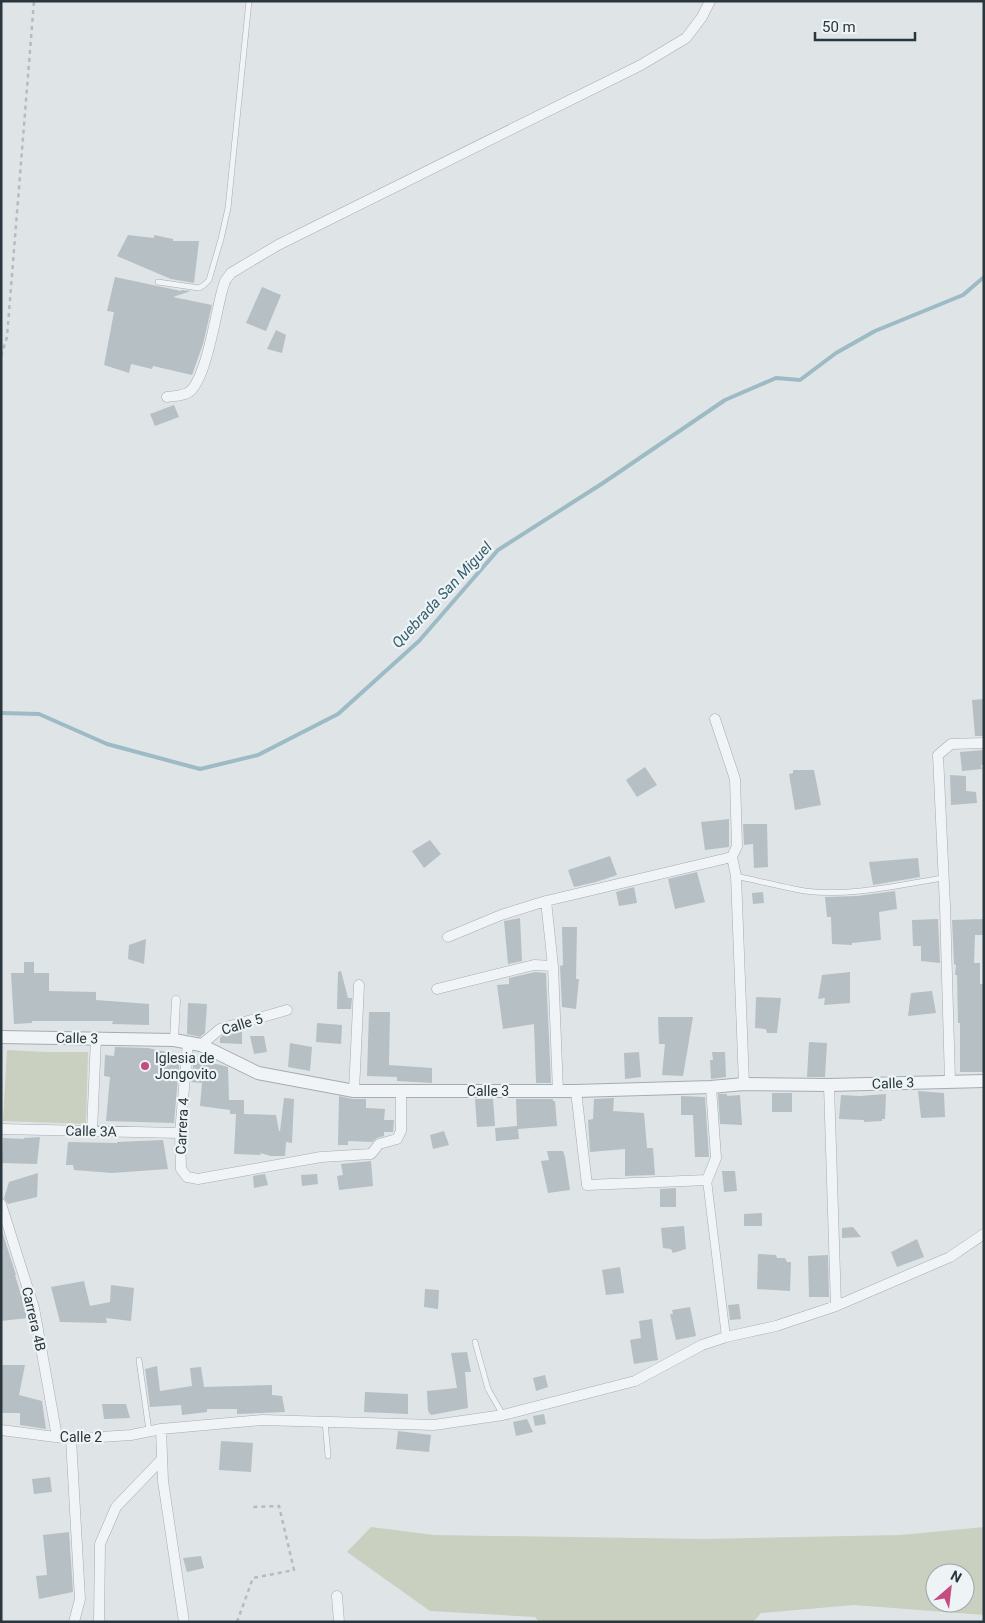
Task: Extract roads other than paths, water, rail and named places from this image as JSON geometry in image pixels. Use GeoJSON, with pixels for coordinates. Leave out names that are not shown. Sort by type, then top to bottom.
{"type":"FeatureCollection","features":[{"type":"Feature","properties":{"kind":"street"},"geometry":{"type":"LineString","coordinates":[[166,397],[188,394],[198,383],[203,370],[225,281],[231,273],[287,241],[641,65],[686,38],[702,17],[710,1]]}},
{"type":"Feature","properties":{"kind":"street"},"geometry":{"type":"LineString","coordinates":[[715,719],[735,779],[737,846],[732,857],[736,876],[744,1084]]}},
{"type":"Feature","properties":{"kind":"street"},"geometry":{"type":"LineString","coordinates":[[950,1081],[938,755],[950,744],[984,743]]}},
{"type":"Feature","properties":{"kind":"street"},"geometry":{"type":"LineString","coordinates":[[448,937],[500,915],[546,901],[732,857]]}},
{"type":"Feature","properties":{"kind":"street"},"geometry":{"type":"LineString","coordinates":[[546,901],[553,966],[558,1091]]}},
{"type":"Feature","properties":{"kind":"street"},"geometry":{"type":"LineString","coordinates":[[437,989],[534,965],[553,966]]}},
{"type":"Feature","properties":{"kind":"street"},"geometry":{"type":"LineString","coordinates":[[354,1091],[359,985]]}},
{"type":"Feature","properties":{"kind":"street"},"geometry":{"type":"LineString","coordinates":[[174,1040],[176,1000]]}},
{"type":"Feature","properties":{"kind":"street","name":"Calle 5"},"geometry":{"type":"LineString","coordinates":[[194,1044],[220,1029],[287,1010]]}},
{"type":"Feature","properties":{"kind":"street","name":"Calle 3"},"geometry":{"type":"LineString","coordinates":[[1,1037],[174,1040],[194,1044],[258,1073],[354,1091],[576,1091],[711,1087],[744,1084],[829,1085],[984,1081]]}},
{"type":"Feature","properties":{"kind":"street"},"geometry":{"type":"LineString","coordinates":[[92,1131],[96,1038]]}},
{"type":"Feature","properties":{"kind":"street","name":"Carrera 4"},"geometry":{"type":"LineString","coordinates":[[194,1044],[180,1133],[181,1169],[187,1177],[198,1179],[321,1157],[371,1154],[379,1144],[397,1139],[402,1131],[401,1092]]}},
{"type":"Feature","properties":{"kind":"street"},"geometry":{"type":"LineString","coordinates":[[829,1085],[836,1306]]}},
{"type":"Feature","properties":{"kind":"street"},"geometry":{"type":"LineString","coordinates":[[711,1087],[716,1158],[707,1180],[726,1337]]}},
{"type":"Feature","properties":{"kind":"street"},"geometry":{"type":"LineString","coordinates":[[576,1091],[587,1185],[707,1180]]}},
{"type":"Feature","properties":{"kind":"street","name":"Calle 3A"},"geometry":{"type":"LineString","coordinates":[[1,1129],[180,1133]]}},
{"type":"Feature","properties":{"kind":"street","name":"Carrera 4B"},"geometry":{"type":"LineString","coordinates":[[1,1204],[34,1308],[57,1437]]}},
{"type":"Feature","properties":{"kind":"street","name":"Calle 2"},"geometry":{"type":"LineString","coordinates":[[1,1430],[70,1439],[130,1435],[161,1429],[262,1420],[434,1425],[504,1415],[635,1381],[702,1345],[726,1337],[776,1326],[836,1306],[950,1257],[984,1234]]}},
{"type":"Feature","properties":{"kind":"street"},"geometry":{"type":"LineString","coordinates":[[161,1429],[164,1481],[184,1622]]}},
{"type":"Feature","properties":{"kind":"street"},"geometry":{"type":"LineString","coordinates":[[70,1439],[80,1599],[74,1622]]}},
{"type":"Feature","properties":{"kind":"street"},"geometry":{"type":"LineString","coordinates":[[99,1622],[100,1544],[116,1507],[162,1459]]}},
{"type":"Feature","properties":{"kind":"street"},"geometry":{"type":"LineString","coordinates":[[336,1596],[339,1622]]}},
{"type":"Feature","properties":{"kind":"lane"},"geometry":{"type":"LineString","coordinates":[[158,282],[199,288],[209,280],[222,239],[228,208],[249,1]]}},
{"type":"Feature","properties":{"kind":"lane"},"geometry":{"type":"LineString","coordinates":[[736,876],[805,891],[835,892],[865,890],[944,878]]}},
{"type":"Feature","properties":{"kind":"lane"},"geometry":{"type":"LineString","coordinates":[[474,1342],[488,1389],[504,1415]]}},
{"type":"Feature","properties":{"kind":"lane"},"geometry":{"type":"LineString","coordinates":[[139,1360],[149,1431]]}},
{"type":"Feature","properties":{"kind":"lane"},"geometry":{"type":"LineString","coordinates":[[325,1421],[328,1456]]}},
{"type":"Feature","properties":{"kind":"waterway","name":"Quebrada San Miguel"},"geometry":{"type":"LineString","coordinates":[[1,713],[39,714],[107,744],[200,769],[258,755],[338,714],[419,641],[498,550],[603,483],[725,400],[776,378],[800,380],[836,353],[875,331],[963,295],[984,277]]}},
{"type":"Feature","properties":{"kind":"place","name":"Iglesia de Jongovito"},"geometry":{"type":"Point","coordinates":[145,1066]}}]}
